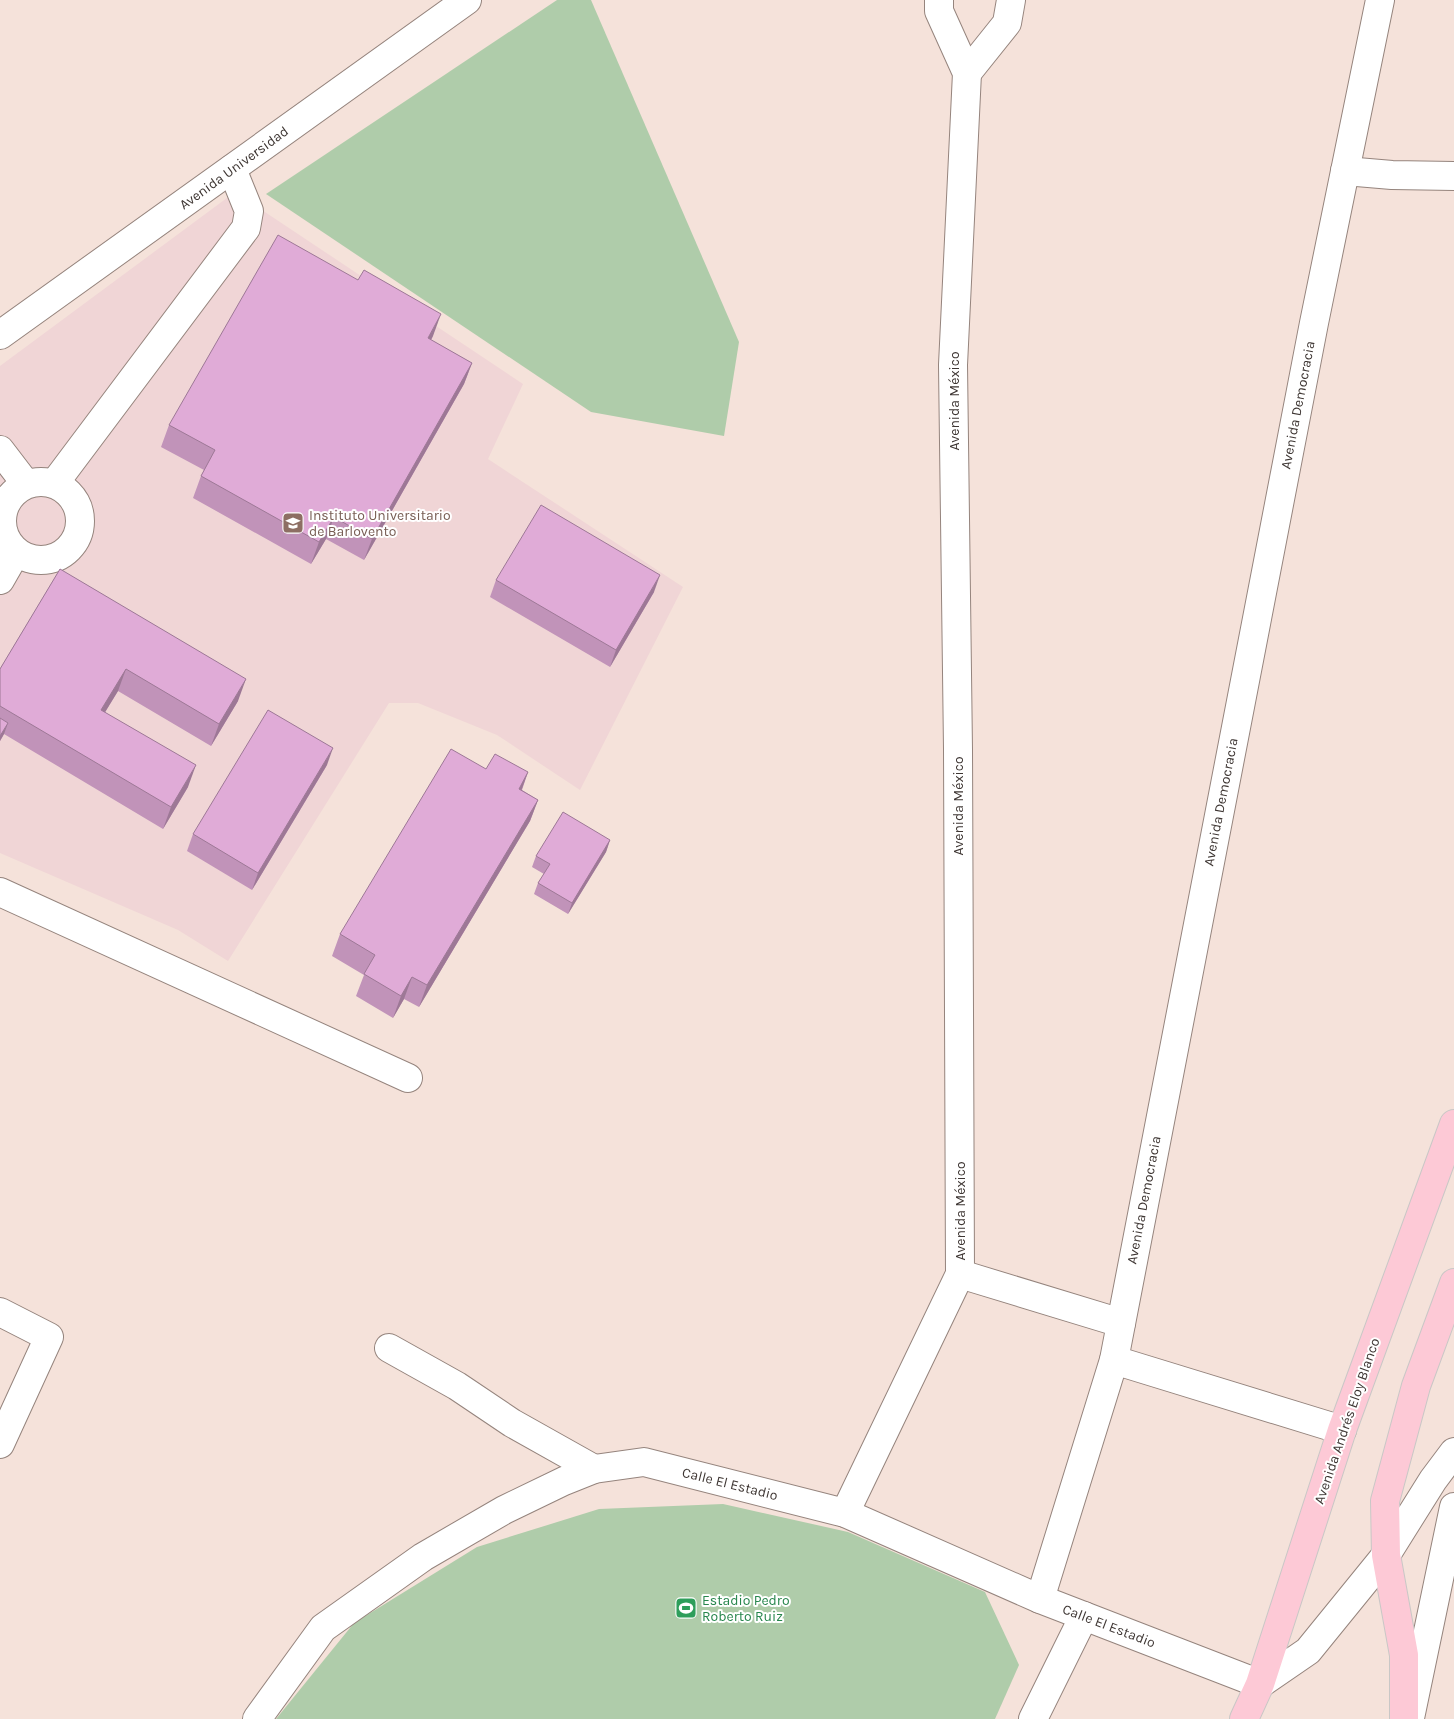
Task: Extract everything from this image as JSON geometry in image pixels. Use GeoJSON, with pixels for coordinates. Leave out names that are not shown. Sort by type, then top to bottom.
{"type":"FeatureCollection","features":[{"type":"Feature","properties":{"kind":"main road","name":"Avenida Andrés Eloy Blanco"},"geometry":{"type":"LineString","coordinates":[[1244,1719],[1260,1684],[1342,1430],[1454,1124]]}},
{"type":"Feature","properties":{"kind":"main road"},"geometry":{"type":"LineString","coordinates":[[1404,1719],[1404,1655],[1386,1555],[1385,1501],[1416,1386],[1454,1283]]}},
{"type":"Feature","properties":{"kind":"street","name":"Avenida Universidad"},"geometry":{"type":"LineString","coordinates":[[0,335],[468,0]]}},
{"type":"Feature","properties":{"kind":"street"},"geometry":{"type":"LineString","coordinates":[[939,0],[939,11],[967,73],[1006,23],[1011,0]]}},
{"type":"Feature","properties":{"kind":"street","name":"Avenida Democracia"},"geometry":{"type":"LineString","coordinates":[[1040,1599],[1114,1360],[1308,352],[1380,0]]}},
{"type":"Feature","properties":{"kind":"street","name":"Avenida México"},"geometry":{"type":"LineString","coordinates":[[845,1513],[960,1274],[958,749],[953,366],[967,73]]}},
{"type":"Feature","properties":{"kind":"street"},"geometry":{"type":"LineString","coordinates":[[54,484],[246,228],[249,211],[232,169]]}},
{"type":"Feature","properties":{"kind":"street"},"geometry":{"type":"LineString","coordinates":[[1345,171],[1392,175],[1454,176]]}},
{"type":"Feature","properties":{"kind":"street"},"geometry":{"type":"LineString","coordinates":[[0,450],[26,484]]}},
{"type":"Feature","properties":{"kind":"street"},"geometry":{"type":"LineString","coordinates":[[40,481],[54,484],[66,490],[75,501],[79,513],[80,527],[76,539],[67,550],[56,557],[42,560],[28,558],[16,552],[7,542],[2,529],[1,516],[10,496],[26,484],[40,481]]}},
{"type":"Feature","properties":{"kind":"street"},"geometry":{"type":"LineString","coordinates":[[0,580],[16,552]]}},
{"type":"Feature","properties":{"kind":"street"},"geometry":{"type":"LineString","coordinates":[[0,892],[408,1078]]}},
{"type":"Feature","properties":{"kind":"street"},"geometry":{"type":"LineString","coordinates":[[960,1274],[1121,1323]]}},
{"type":"Feature","properties":{"kind":"street"},"geometry":{"type":"LineString","coordinates":[[0,1312],[49,1337],[0,1444]]}},
{"type":"Feature","properties":{"kind":"street"},"geometry":{"type":"LineString","coordinates":[[389,1348],[457,1386],[512,1424],[594,1469]]}},
{"type":"Feature","properties":{"kind":"street"},"geometry":{"type":"LineString","coordinates":[[1114,1360],[1342,1430]]}},
{"type":"Feature","properties":{"kind":"street"},"geometry":{"type":"LineString","coordinates":[[1260,1684],[1308,1651],[1386,1555],[1432,1480],[1454,1452]]}},
{"type":"Feature","properties":{"kind":"street","name":"Calle El Estadio"},"geometry":{"type":"LineString","coordinates":[[257,1719],[323,1628],[423,1557],[504,1510],[564,1481],[594,1469],[644,1462],[845,1513],[1040,1599],[1260,1684]]}},
{"type":"Feature","properties":{"kind":"street"},"geometry":{"type":"LineString","coordinates":[[1409,1719],[1454,1507]]}},
{"type":"Feature","properties":{"kind":"street"},"geometry":{"type":"LineString","coordinates":[[1033,1719],[1084,1616]]}},
{"type":"Feature","properties":{"kind":"shaded area","name":"Instituto Universitario de Barlovento"},"geometry":{"type":"Polygon","coordinates":[[[235,192],[523,384],[488,459],[683,587],[580,790],[497,735],[418,703],[389,703],[228,961],[178,930],[0,853],[0,366],[235,192]]]}},
{"type":"Feature","properties":{"kind":"green space"},"geometry":{"type":"Polygon","coordinates":[[[557,0],[591,0],[739,342],[724,436],[591,412],[266,194],[557,0]]]}},
{"type":"Feature","properties":{"kind":"green space","name":"Estadio Pedro Roberto Ruiz"},"geometry":{"type":"Polygon","coordinates":[[[723,1504],[848,1532],[985,1592],[1019,1665],[995,1719],[276,1719],[354,1623],[477,1547],[599,1509],[723,1504]]]}},
{"type":"Feature","properties":{"kind":"building"},"geometry":{"type":"Polygon","coordinates":[[[278,235],[358,280],[364,270],[441,314],[428,338],[472,363],[372,539],[334,517],[319,542],[201,476],[215,450],[169,425],[278,235]]]}},
{"type":"Feature","properties":{"kind":"building"},"geometry":{"type":"Polygon","coordinates":[[[541,505],[660,575],[616,650],[496,580],[541,505]]]}},
{"type":"Feature","properties":{"kind":"building"},"geometry":{"type":"Polygon","coordinates":[[[60,569],[246,679],[219,724],[126,669],[101,710],[196,765],[171,807],[0,706],[0,669],[60,569]]]}},
{"type":"Feature","properties":{"kind":"building"},"geometry":{"type":"Polygon","coordinates":[[[268,710],[333,748],[258,873],[193,834],[268,710]]]}},
{"type":"Feature","properties":{"kind":"building"},"geometry":{"type":"Polygon","coordinates":[[[0,718],[8,723],[0,736],[0,718]]]}},
{"type":"Feature","properties":{"kind":"building"},"geometry":{"type":"Polygon","coordinates":[[[451,749],[486,769],[495,754],[528,772],[519,789],[538,800],[427,985],[412,977],[401,996],[364,974],[375,955],[340,934],[451,749]]]}},
{"type":"Feature","properties":{"kind":"building"},"geometry":{"type":"Polygon","coordinates":[[[563,812],[610,840],[572,903],[538,883],[550,864],[536,856],[563,812]]]}},
{"type":"Feature","properties":{"kind":"place","name":"Instituto Universitario de Barlovento"},"geometry":{"type":"Point","coordinates":[293,523]}},
{"type":"Feature","properties":{"kind":"place","name":"Estadio Pedro Roberto Ruiz"},"geometry":{"type":"Point","coordinates":[686,1608]}}]}
